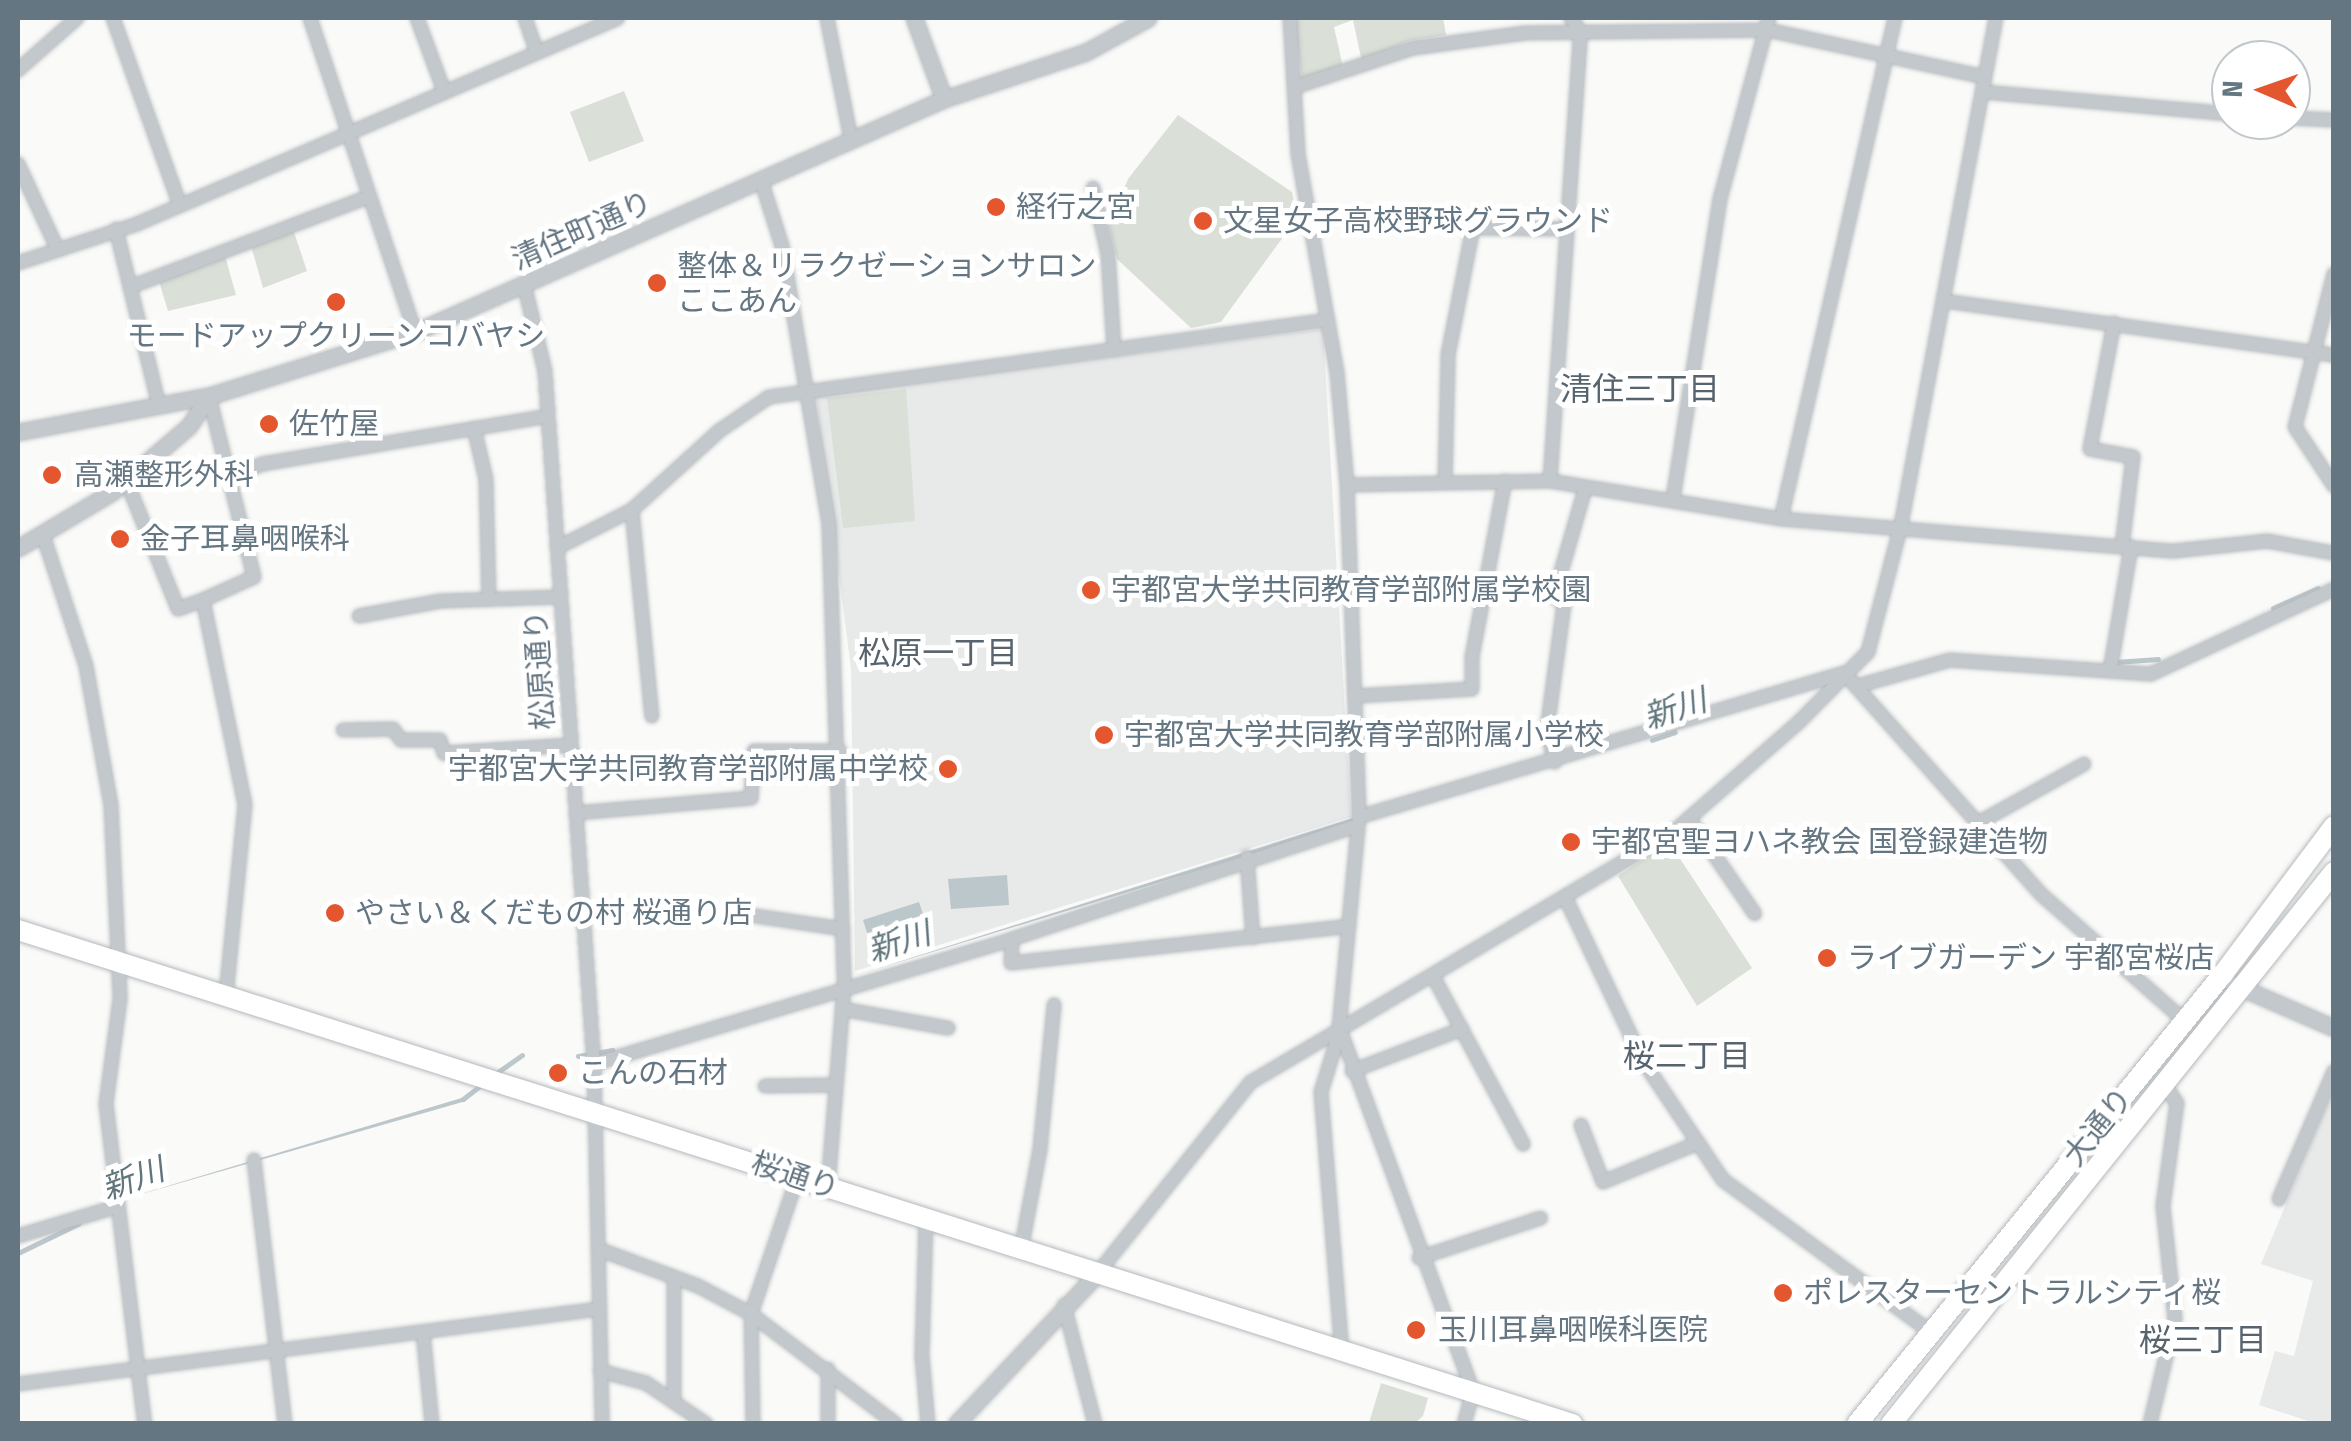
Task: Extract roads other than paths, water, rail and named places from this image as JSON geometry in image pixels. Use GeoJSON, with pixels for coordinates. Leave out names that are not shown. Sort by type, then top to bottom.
{"type":"FeatureCollection","features":[{"type":"Feature","properties":{"kind":"highway","name":"大通り"},"geometry":{"type":"LineString","coordinates":[[1857,1424],[2185,1021],[2334,826]]}},
{"type":"Feature","properties":{"kind":"highway","name":"大通り"},"geometry":{"type":"LineString","coordinates":[[1891,1424],[2166,1087],[2334,872]]}},
{"type":"Feature","properties":{"kind":"highway","name":"桜通り"},"geometry":{"type":"LineString","coordinates":[[18,930],[1572,1424]]}},
{"type":"Feature","properties":{"kind":"street"},"geometry":{"type":"LineString","coordinates":[[18,70],[77,18]]}},
{"type":"Feature","properties":{"kind":"street"},"geometry":{"type":"LineString","coordinates":[[113,18],[180,205]]}},
{"type":"Feature","properties":{"kind":"street"},"geometry":{"type":"LineString","coordinates":[[310,18],[366,198],[414,332]]}},
{"type":"Feature","properties":{"kind":"street"},"geometry":{"type":"LineString","coordinates":[[417,18],[444,91]]}},
{"type":"Feature","properties":{"kind":"street"},"geometry":{"type":"LineString","coordinates":[[525,18],[537,52]]}},
{"type":"Feature","properties":{"kind":"street"},"geometry":{"type":"LineString","coordinates":[[18,263],[180,205],[618,18]]}},
{"type":"Feature","properties":{"kind":"street"},"geometry":{"type":"LineString","coordinates":[[827,18],[851,140]]}},
{"type":"Feature","properties":{"kind":"street"},"geometry":{"type":"LineString","coordinates":[[914,18],[944,98]]}},
{"type":"Feature","properties":{"kind":"street","name":"清住町通り"},"geometry":{"type":"LineString","coordinates":[[18,432],[209,396],[414,332],[525,288],[944,98],[1070,59],[1148,18]]}},
{"type":"Feature","properties":{"kind":"street"},"geometry":{"type":"LineString","coordinates":[[1290,18],[1302,184],[1328,320],[1347,485],[1356,696],[1358,822],[1350,926],[1338,1027],[1321,1092],[1342,1351]]}},
{"type":"Feature","properties":{"kind":"street"},"geometry":{"type":"LineString","coordinates":[[1550,481],[1581,32],[1571,18]]}},
{"type":"Feature","properties":{"kind":"street"},"geometry":{"type":"LineString","coordinates":[[1782,519],[1895,18]]}},
{"type":"Feature","properties":{"kind":"street"},"geometry":{"type":"LineString","coordinates":[[956,1424],[1097,1274],[1252,1082],[1338,1027],[1568,901],[1690,818],[1798,723],[1844,672],[1868,652],[1900,525],[1996,18]]}},
{"type":"Feature","properties":{"kind":"street"},"geometry":{"type":"LineString","coordinates":[[1295,87],[1466,37],[1730,24],[1768,24],[1884,58],[1985,76]]}},
{"type":"Feature","properties":{"kind":"street"},"geometry":{"type":"LineString","coordinates":[[1673,499],[1720,198],[1768,24]]}},
{"type":"Feature","properties":{"kind":"street"},"geometry":{"type":"LineString","coordinates":[[1984,92],[2211,112]]}},
{"type":"Feature","properties":{"kind":"street"},"geometry":{"type":"LineString","coordinates":[[18,164],[58,250]]}},
{"type":"Feature","properties":{"kind":"street"},"geometry":{"type":"LineString","coordinates":[[761,180],[782,246],[829,524],[840,751],[844,988],[828,1186]]}},
{"type":"Feature","properties":{"kind":"street"},"geometry":{"type":"LineString","coordinates":[[1093,188],[1108,254],[1114,350]]}},
{"type":"Feature","properties":{"kind":"street"},"geometry":{"type":"LineString","coordinates":[[130,287],[366,198]]}},
{"type":"Feature","properties":{"kind":"street"},"geometry":{"type":"LineString","coordinates":[[1445,482],[1448,355],[1473,228],[1567,229]]}},
{"type":"Feature","properties":{"kind":"street"},"geometry":{"type":"LineString","coordinates":[[116,229],[159,405]]}},
{"type":"Feature","properties":{"kind":"street"},"geometry":{"type":"LineString","coordinates":[[2334,274],[2294,428],[2334,486]]}},
{"type":"Feature","properties":{"kind":"street","name":"松原通り"},"geometry":{"type":"LineString","coordinates":[[525,288],[541,332],[594,1064],[602,1424]]}},
{"type":"Feature","properties":{"kind":"street"},"geometry":{"type":"LineString","coordinates":[[1944,301],[2334,354]]}},
{"type":"Feature","properties":{"kind":"street"},"geometry":{"type":"LineString","coordinates":[[557,548],[632,510],[719,431],[769,397],[806,388],[1328,320]]}},
{"type":"Feature","properties":{"kind":"street"},"geometry":{"type":"LineString","coordinates":[[2110,670],[2134,457],[2090,449],[2114,323]]}},
{"type":"Feature","properties":{"kind":"street"},"geometry":{"type":"LineString","coordinates":[[126,480],[178,609],[254,578],[209,396]]}},
{"type":"Feature","properties":{"kind":"street"},"geometry":{"type":"LineString","coordinates":[[18,548],[43,536],[126,480],[189,426],[209,396]]}},
{"type":"Feature","properties":{"kind":"street"},"geometry":{"type":"LineString","coordinates":[[229,478],[262,464],[548,416]]}},
{"type":"Feature","properties":{"kind":"street"},"geometry":{"type":"LineString","coordinates":[[474,428],[486,479],[489,600]]}},
{"type":"Feature","properties":{"kind":"street"},"geometry":{"type":"LineString","coordinates":[[1356,696],[1472,689],[1472,657],[1505,481]]}},
{"type":"Feature","properties":{"kind":"street"},"geometry":{"type":"LineString","coordinates":[[1347,485],[1550,481],[1585,490],[1673,499],[1782,519],[1900,525],[2174,551],[2267,541],[2334,553]]}},
{"type":"Feature","properties":{"kind":"street"},"geometry":{"type":"LineString","coordinates":[[1555,762],[1547,730],[1564,604],[1554,596],[1585,490]]}},
{"type":"Feature","properties":{"kind":"street"},"geometry":{"type":"LineString","coordinates":[[632,510],[652,716]]}},
{"type":"Feature","properties":{"kind":"street"},"geometry":{"type":"LineString","coordinates":[[43,536],[86,666],[111,805],[117,1040],[106,1104],[115,1207],[145,1424]]}},
{"type":"Feature","properties":{"kind":"street"},"geometry":{"type":"LineString","coordinates":[[1862,685],[1950,660],[2151,674],[2334,589]]}},
{"type":"Feature","properties":{"kind":"street"},"geometry":{"type":"LineString","coordinates":[[359,616],[489,600],[560,597]]}},
{"type":"Feature","properties":{"kind":"street"},"geometry":{"type":"LineString","coordinates":[[203,600],[245,804],[226,995]]}},
{"type":"Feature","properties":{"kind":"street"},"geometry":{"type":"LineString","coordinates":[[594,1064],[1174,889],[1247,857],[1844,672]]}},
{"type":"Feature","properties":{"kind":"street"},"geometry":{"type":"LineString","coordinates":[[1844,672],[1862,685],[2044,896],[2185,1021]]}},
{"type":"Feature","properties":{"kind":"street"},"geometry":{"type":"LineString","coordinates":[[343,730],[393,729],[401,740],[440,740],[444,753],[571,745]]}},
{"type":"Feature","properties":{"kind":"street"},"geometry":{"type":"LineString","coordinates":[[576,813],[751,798],[754,751],[840,751]]}},
{"type":"Feature","properties":{"kind":"street"},"geometry":{"type":"LineString","coordinates":[[1980,822],[2084,764]]}},
{"type":"Feature","properties":{"kind":"street"},"geometry":{"type":"LineString","coordinates":[[1690,818],[1755,914]]}},
{"type":"Feature","properties":{"kind":"street"},"geometry":{"type":"LineString","coordinates":[[1247,857],[1253,938]]}},
{"type":"Feature","properties":{"kind":"street"},"geometry":{"type":"LineString","coordinates":[[1568,901],[1643,1060],[1698,1143],[1743,1197],[1931,1332]]}},
{"type":"Feature","properties":{"kind":"street"},"geometry":{"type":"LineString","coordinates":[[750,916],[843,929]]}},
{"type":"Feature","properties":{"kind":"street"},"geometry":{"type":"LineString","coordinates":[[1012,939],[1011,963],[1350,926]]}},
{"type":"Feature","properties":{"kind":"street"},"geometry":{"type":"LineString","coordinates":[[2222,974],[2242,992],[2334,1028]]}},
{"type":"Feature","properties":{"kind":"street"},"geometry":{"type":"LineString","coordinates":[[1433,976],[1523,1144]]}},
{"type":"Feature","properties":{"kind":"street"},"geometry":{"type":"LineString","coordinates":[[1021,1250],[1040,1149],[1054,1006]]}},
{"type":"Feature","properties":{"kind":"street"},"geometry":{"type":"LineString","coordinates":[[842,1008],[948,1028]]}},
{"type":"Feature","properties":{"kind":"street"},"geometry":{"type":"LineString","coordinates":[[1338,1027],[1419,1258],[1473,1392],[1464,1424]]}},
{"type":"Feature","properties":{"kind":"street"},"geometry":{"type":"LineString","coordinates":[[1352,1071],[1462,1029]]}},
{"type":"Feature","properties":{"kind":"street"},"geometry":{"type":"LineString","coordinates":[[2278,1200],[2334,1071]]}},
{"type":"Feature","properties":{"kind":"street"},"geometry":{"type":"LineString","coordinates":[[765,1086],[836,1085]]}},
{"type":"Feature","properties":{"kind":"street"},"geometry":{"type":"LineString","coordinates":[[2150,1424],[2175,1319],[2163,1206],[2177,1103],[2166,1087]]}},
{"type":"Feature","properties":{"kind":"street"},"geometry":{"type":"LineString","coordinates":[[1581,1125],[1604,1182],[1698,1143]]}},
{"type":"Feature","properties":{"kind":"street"},"geometry":{"type":"LineString","coordinates":[[254,1160],[286,1424]]}},
{"type":"Feature","properties":{"kind":"street"},"geometry":{"type":"LineString","coordinates":[[752,1424],[751,1314],[798,1176]]}},
{"type":"Feature","properties":{"kind":"street"},"geometry":{"type":"LineString","coordinates":[[18,1236],[115,1207]]}},
{"type":"Feature","properties":{"kind":"street"},"geometry":{"type":"LineString","coordinates":[[926,1218],[922,1356],[928,1424]]}},
{"type":"Feature","properties":{"kind":"street"},"geometry":{"type":"LineString","coordinates":[[1419,1258],[1541,1218]]}},
{"type":"Feature","properties":{"kind":"street"},"geometry":{"type":"LineString","coordinates":[[598,1250],[674,1278],[751,1314],[896,1424]]}},
{"type":"Feature","properties":{"kind":"street"},"geometry":{"type":"LineString","coordinates":[[674,1278],[674,1399]]}},
{"type":"Feature","properties":{"kind":"street"},"geometry":{"type":"LineString","coordinates":[[1064,1305],[1095,1424]]}},
{"type":"Feature","properties":{"kind":"street"},"geometry":{"type":"LineString","coordinates":[[18,1384],[599,1309]]}},
{"type":"Feature","properties":{"kind":"street"},"geometry":{"type":"LineString","coordinates":[[423,1332],[432,1424]]}},
{"type":"Feature","properties":{"kind":"street"},"geometry":{"type":"LineString","coordinates":[[828,1369],[828,1424]]}},
{"type":"Feature","properties":{"kind":"street"},"geometry":{"type":"LineString","coordinates":[[600,1371],[646,1382],[706,1424]]}},
{"type":"Feature","properties":{"kind":"water"},"geometry":{"type":"Polygon","coordinates":[[[1353,818],[1354,823],[854,976],[1353,818]]]}},
{"type":"Feature","properties":{"kind":"water"},"geometry":{"type":"Polygon","coordinates":[[[1007,875],[1009,905],[951,909],[948,879],[1007,875]]]}},
{"type":"Feature","properties":{"kind":"water"},"geometry":{"type":"Polygon","coordinates":[[[919,902],[930,936],[874,954],[863,920],[919,902]]]}},
{"type":"Feature","properties":{"kind":"water"},"geometry":{"type":"Polygon","coordinates":[[[465,1097],[466,1101],[124,1199],[465,1097]]]}},
{"type":"Feature","properties":{"kind":"waterway","name":"新川"},"geometry":{"type":"LineString","coordinates":[[2273,608],[2318,588]]}},
{"type":"Feature","properties":{"kind":"waterway","name":"新川"},"geometry":{"type":"LineString","coordinates":[[2115,662],[2158,659]]}},
{"type":"Feature","properties":{"kind":"waterway","name":"新川"},"geometry":{"type":"LineString","coordinates":[[1652,740],[1675,732]]}},
{"type":"Feature","properties":{"kind":"waterway","name":"新川"},"geometry":{"type":"LineString","coordinates":[[578,1056],[612,1050]]}},
{"type":"Feature","properties":{"kind":"waterway","name":"新川"},"geometry":{"type":"LineString","coordinates":[[495,1074],[522,1055]]}},
{"type":"Feature","properties":{"kind":"waterway","name":"新川"},"geometry":{"type":"LineString","coordinates":[[463,1099],[482,1084]]}},
{"type":"Feature","properties":{"kind":"waterway","name":"新川"},"geometry":{"type":"LineString","coordinates":[[18,1253],[78,1224]]}},
{"type":"Feature","properties":{"kind":"place","name":"経行之宮"},"geometry":{"type":"Point","coordinates":[996,207]}},
{"type":"Feature","properties":{"kind":"place","name":"文星女子高校野球グラウンド"},"geometry":{"type":"Point","coordinates":[1203,221]}},
{"type":"Feature","properties":{"kind":"place","name":"整体＆リラクゼーションサロン ここあん"},"geometry":{"type":"Point","coordinates":[657,283]}},
{"type":"Feature","properties":{"kind":"place","name":"モードアップクリーンコバヤシ"},"geometry":{"type":"Point","coordinates":[336,302]}},
{"type":"Feature","properties":{"kind":"place","name":"佐竹屋"},"geometry":{"type":"Point","coordinates":[269,424]}},
{"type":"Feature","properties":{"kind":"place","name":"高瀬整形外科"},"geometry":{"type":"Point","coordinates":[52,475]}},
{"type":"Feature","properties":{"kind":"place","name":"金子耳鼻咽喉科"},"geometry":{"type":"Point","coordinates":[120,539]}},
{"type":"Feature","properties":{"kind":"place","name":"宇都宮大学共同教育学部附属学校園"},"geometry":{"type":"Point","coordinates":[1091,590]}},
{"type":"Feature","properties":{"kind":"place","name":"宇都宮大学共同教育学部附属小学校"},"geometry":{"type":"Point","coordinates":[1104,735]}},
{"type":"Feature","properties":{"kind":"place","name":"宇都宮大学共同教育学部附属中学校"},"geometry":{"type":"Point","coordinates":[948,769]}},
{"type":"Feature","properties":{"kind":"place","name":"宇都宮聖ヨハネ教会 国登録建造物"},"geometry":{"type":"Point","coordinates":[1571,842]}},
{"type":"Feature","properties":{"kind":"place","name":"やさい＆くだもの村 桜通り店"},"geometry":{"type":"Point","coordinates":[335,913]}},
{"type":"Feature","properties":{"kind":"place","name":"ライブガーデン 宇都宮桜店"},"geometry":{"type":"Point","coordinates":[1827,958]}},
{"type":"Feature","properties":{"kind":"place","name":"こんの石材"},"geometry":{"type":"Point","coordinates":[558,1073]}},
{"type":"Feature","properties":{"kind":"place","name":"ポレスターセントラルシティ桜"},"geometry":{"type":"Point","coordinates":[1783,1293]}},
{"type":"Feature","properties":{"kind":"place","name":"玉川耳鼻咽喉科医院"},"geometry":{"type":"Point","coordinates":[1416,1330]}},
{"type":"Feature","properties":{"kind":"district","name":"清住三丁目"},"geometry":{"type":"Point","coordinates":[1640,389]}},
{"type":"Feature","properties":{"kind":"district","name":"松原一丁目"},"geometry":{"type":"Point","coordinates":[938,653]}},
{"type":"Feature","properties":{"kind":"district","name":"桜二丁目"},"geometry":{"type":"Point","coordinates":[1687,1056]}},
{"type":"Feature","properties":{"kind":"district","name":"桜三丁目"},"geometry":{"type":"Point","coordinates":[2203,1340]}}]}
